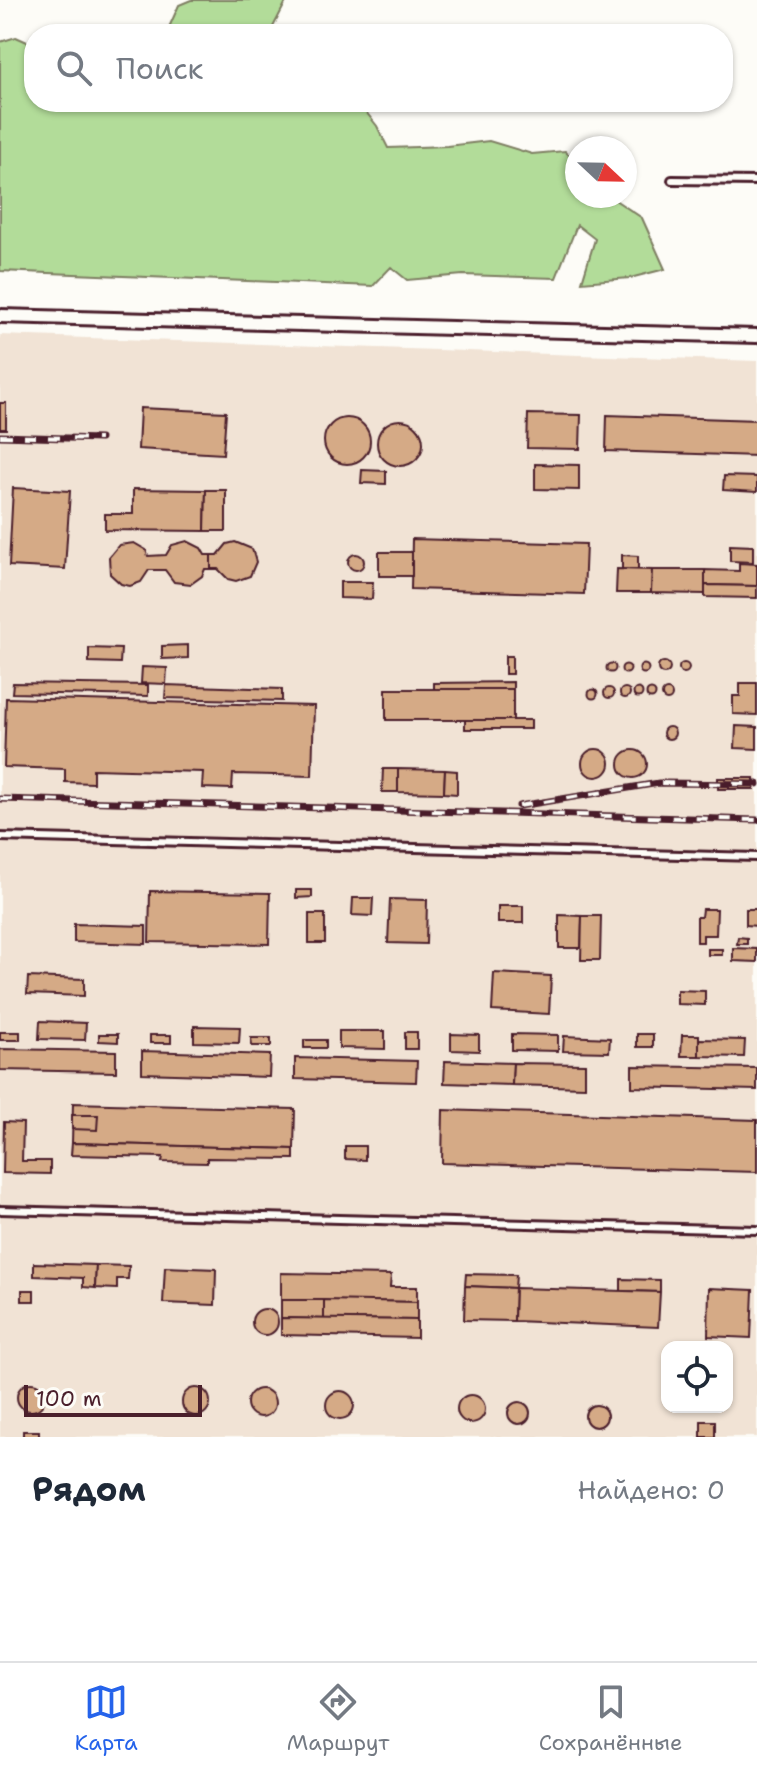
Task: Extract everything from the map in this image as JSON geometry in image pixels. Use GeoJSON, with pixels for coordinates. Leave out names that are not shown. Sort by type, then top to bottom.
{"type":"FeatureCollection","features":[{"type":"Feature","properties":{"kind":"street"},"geometry":{"type":"LineString","coordinates":[[0,316],[757,336]]}},
{"type":"Feature","properties":{"kind":"lane"},"geometry":{"type":"LineString","coordinates":[[672,180],[757,181]]}},
{"type":"Feature","properties":{"kind":"lane"},"geometry":{"type":"LineString","coordinates":[[0,837],[757,857]]}},
{"type":"Feature","properties":{"kind":"lane"},"geometry":{"type":"LineString","coordinates":[[0,1210],[757,1230]]}},
{"type":"Feature","properties":{"kind":"shaded area"},"geometry":{"type":"Polygon","coordinates":[[[0,335],[757,361],[757,1437],[0,1437],[0,335]]]}},
{"type":"Feature","properties":{"kind":"green space"},"geometry":{"type":"Polygon","coordinates":[[[191,0],[287,0],[275,24],[170,24],[179,5],[191,0]]]}},
{"type":"Feature","properties":{"kind":"green space"},"geometry":{"type":"Polygon","coordinates":[[[16,37],[24,41],[24,112],[366,112],[388,148],[489,141],[532,154],[565,151],[565,208],[627,208],[642,218],[665,269],[630,278],[582,282],[595,239],[577,225],[556,278],[463,275],[407,280],[391,267],[373,286],[0,271],[0,42],[16,37]]]}},
{"type":"Feature","properties":{"kind":"building"},"geometry":{"type":"Polygon","coordinates":[[[0,403],[6,403],[6,429],[0,429],[0,403]]]}},
{"type":"Feature","properties":{"kind":"building"},"geometry":{"type":"Polygon","coordinates":[[[140,408],[226,412],[223,454],[138,449],[140,408]]]}},
{"type":"Feature","properties":{"kind":"building"},"geometry":{"type":"Polygon","coordinates":[[[528,414],[581,415],[580,449],[527,448],[528,414]]]}},
{"type":"Feature","properties":{"kind":"building"},"geometry":{"type":"Polygon","coordinates":[[[607,415],[757,420],[757,456],[606,451],[607,415]]]}},
{"type":"Feature","properties":{"kind":"building"},"geometry":{"type":"Polygon","coordinates":[[[347,418],[356,419],[363,425],[369,432],[369,450],[363,457],[356,463],[347,464],[338,463],[331,457],[325,450],[324,441],[325,432],[331,425],[338,419],[347,418]]]}},
{"type":"Feature","properties":{"kind":"building"},"geometry":{"type":"Polygon","coordinates":[[[400,420],[409,421],[416,427],[422,434],[422,452],[416,459],[409,465],[400,466],[391,465],[384,459],[378,452],[377,443],[378,434],[384,427],[391,421],[400,420]]]}},
{"type":"Feature","properties":{"kind":"building"},"geometry":{"type":"Polygon","coordinates":[[[535,464],[579,465],[579,490],[535,489],[535,464]]]}},
{"type":"Feature","properties":{"kind":"building"},"geometry":{"type":"Polygon","coordinates":[[[362,470],[386,471],[386,484],[361,483],[362,470]]]}},
{"type":"Feature","properties":{"kind":"building"},"geometry":{"type":"Polygon","coordinates":[[[724,476],[757,477],[757,492],[723,490],[724,476]]]}},
{"type":"Feature","properties":{"kind":"building"},"geometry":{"type":"Polygon","coordinates":[[[13,488],[70,491],[65,569],[9,566],[13,488]]]}},
{"type":"Feature","properties":{"kind":"building"},"geometry":{"type":"Polygon","coordinates":[[[133,489],[206,490],[205,531],[105,530],[105,514],[133,514],[133,489]]]}},
{"type":"Feature","properties":{"kind":"building"},"geometry":{"type":"Polygon","coordinates":[[[206,490],[226,490],[226,531],[205,531],[206,490]]]}},
{"type":"Feature","properties":{"kind":"building"},"geometry":{"type":"Polygon","coordinates":[[[412,539],[586,544],[584,594],[411,589],[412,539]]]}},
{"type":"Feature","properties":{"kind":"building"},"geometry":{"type":"Polygon","coordinates":[[[187,541],[201,548],[205,555],[211,555],[211,569],[205,569],[202,576],[191,584],[174,582],[165,570],[149,570],[141,582],[130,586],[121,584],[110,574],[109,557],[119,545],[134,543],[146,550],[148,556],[166,555],[172,545],[187,541]]]}},
{"type":"Feature","properties":{"kind":"building"},"geometry":{"type":"Polygon","coordinates":[[[235,542],[252,549],[256,562],[250,576],[236,581],[228,579],[218,569],[211,569],[211,555],[218,555],[227,544],[235,542]]]}},
{"type":"Feature","properties":{"kind":"building"},"geometry":{"type":"Polygon","coordinates":[[[730,545],[753,546],[753,562],[730,561],[730,545]]]}},
{"type":"Feature","properties":{"kind":"building"},"geometry":{"type":"Polygon","coordinates":[[[379,552],[412,552],[412,576],[379,576],[379,552]]]}},
{"type":"Feature","properties":{"kind":"building"},"geometry":{"type":"Polygon","coordinates":[[[356,554],[362,556],[362,568],[356,570],[350,568],[348,562],[350,556],[356,554]]]}},
{"type":"Feature","properties":{"kind":"building"},"geometry":{"type":"Polygon","coordinates":[[[622,555],[638,556],[638,570],[622,569],[622,555]]]}},
{"type":"Feature","properties":{"kind":"building"},"geometry":{"type":"Polygon","coordinates":[[[739,563],[757,564],[757,586],[705,585],[705,570],[739,571],[739,563]]]}},
{"type":"Feature","properties":{"kind":"building"},"geometry":{"type":"Polygon","coordinates":[[[617,569],[652,570],[651,593],[616,593],[617,569]]]}},
{"type":"Feature","properties":{"kind":"building"},"geometry":{"type":"Polygon","coordinates":[[[652,570],[705,570],[705,594],[651,593],[652,570]]]}},
{"type":"Feature","properties":{"kind":"building"},"geometry":{"type":"Polygon","coordinates":[[[340,582],[373,582],[372,599],[340,598],[340,582]]]}},
{"type":"Feature","properties":{"kind":"building"},"geometry":{"type":"Polygon","coordinates":[[[705,585],[757,586],[757,598],[705,597],[705,585]]]}},
{"type":"Feature","properties":{"kind":"building"},"geometry":{"type":"Polygon","coordinates":[[[188,645],[188,658],[162,659],[162,646],[188,645]]]}},
{"type":"Feature","properties":{"kind":"building"},"geometry":{"type":"Polygon","coordinates":[[[89,648],[121,649],[120,663],[89,662],[89,648]]]}},
{"type":"Feature","properties":{"kind":"building"},"geometry":{"type":"Polygon","coordinates":[[[505,656],[512,656],[512,674],[505,674],[505,656]]]}},
{"type":"Feature","properties":{"kind":"building"},"geometry":{"type":"Polygon","coordinates":[[[664,662],[670,668],[664,674],[658,668],[664,662]]]}},
{"type":"Feature","properties":{"kind":"building"},"geometry":{"type":"Polygon","coordinates":[[[611,663],[616,668],[611,673],[606,668],[611,663]]]}},
{"type":"Feature","properties":{"kind":"building"},"geometry":{"type":"Polygon","coordinates":[[[684,663],[689,668],[684,673],[679,668],[684,663]]]}},
{"type":"Feature","properties":{"kind":"building"},"geometry":{"type":"Polygon","coordinates":[[[626,664],[631,669],[626,674],[621,669],[626,664]]]}},
{"type":"Feature","properties":{"kind":"building"},"geometry":{"type":"Polygon","coordinates":[[[644,664],[649,669],[644,674],[639,669],[644,664]]]}},
{"type":"Feature","properties":{"kind":"building"},"geometry":{"type":"Polygon","coordinates":[[[142,667],[167,668],[166,684],[141,683],[142,667]]]}},
{"type":"Feature","properties":{"kind":"building"},"geometry":{"type":"Polygon","coordinates":[[[513,682],[513,689],[434,690],[434,683],[513,682]]]}},
{"type":"Feature","properties":{"kind":"building"},"geometry":{"type":"Polygon","coordinates":[[[13,683],[148,685],[148,696],[12,693],[13,683]]]}},
{"type":"Feature","properties":{"kind":"building"},"geometry":{"type":"Polygon","coordinates":[[[740,683],[757,683],[757,715],[733,714],[733,696],[740,696],[740,683]]]}},
{"type":"Feature","properties":{"kind":"building"},"geometry":{"type":"Polygon","coordinates":[[[166,685],[282,689],[282,701],[165,698],[166,685]]]}},
{"type":"Feature","properties":{"kind":"building"},"geometry":{"type":"Polygon","coordinates":[[[609,688],[614,693],[609,698],[604,693],[609,688]]]}},
{"type":"Feature","properties":{"kind":"building"},"geometry":{"type":"Polygon","coordinates":[[[625,688],[630,693],[625,698],[620,693],[625,688]]]}},
{"type":"Feature","properties":{"kind":"building"},"geometry":{"type":"Polygon","coordinates":[[[638,688],[643,693],[638,698],[633,693],[638,688]]]}},
{"type":"Feature","properties":{"kind":"building"},"geometry":{"type":"Polygon","coordinates":[[[386,689],[513,689],[513,720],[386,720],[386,689]]]}},
{"type":"Feature","properties":{"kind":"building"},"geometry":{"type":"Polygon","coordinates":[[[593,689],[598,694],[593,699],[588,694],[593,689]]]}},
{"type":"Feature","properties":{"kind":"building"},"geometry":{"type":"Polygon","coordinates":[[[651,690],[655,694],[651,698],[647,694],[651,690]]]}},
{"type":"Feature","properties":{"kind":"building"},"geometry":{"type":"Polygon","coordinates":[[[667,690],[672,695],[667,700],[662,695],[667,690]]]}},
{"type":"Feature","properties":{"kind":"building"},"geometry":{"type":"Polygon","coordinates":[[[6,698],[314,706],[312,776],[233,774],[232,789],[202,788],[203,772],[93,769],[93,783],[65,782],[65,769],[4,767],[6,698]]]}},
{"type":"Feature","properties":{"kind":"building"},"geometry":{"type":"Polygon","coordinates":[[[465,720],[531,720],[531,729],[465,729],[465,720]]]}},
{"type":"Feature","properties":{"kind":"building"},"geometry":{"type":"Polygon","coordinates":[[[736,726],[757,727],[757,749],[735,748],[736,726]]]}},
{"type":"Feature","properties":{"kind":"building"},"geometry":{"type":"Polygon","coordinates":[[[669,727],[675,733],[669,739],[663,733],[669,727]]]}},
{"type":"Feature","properties":{"kind":"building"},"geometry":{"type":"Polygon","coordinates":[[[596,749],[606,753],[610,763],[606,773],[596,777],[586,773],[582,763],[586,753],[596,749]]]}},
{"type":"Feature","properties":{"kind":"building"},"geometry":{"type":"Polygon","coordinates":[[[633,750],[643,754],[647,764],[643,774],[633,778],[623,774],[619,764],[623,754],[633,750]]]}},
{"type":"Feature","properties":{"kind":"building"},"geometry":{"type":"Polygon","coordinates":[[[383,769],[398,769],[398,792],[382,792],[383,769]]]}},
{"type":"Feature","properties":{"kind":"building"},"geometry":{"type":"Polygon","coordinates":[[[398,769],[445,770],[444,793],[398,792],[398,769]]]}},
{"type":"Feature","properties":{"kind":"building"},"geometry":{"type":"Polygon","coordinates":[[[445,770],[457,771],[457,794],[444,793],[445,770]]]}},
{"type":"Feature","properties":{"kind":"building"},"geometry":{"type":"Polygon","coordinates":[[[718,778],[754,778],[754,789],[718,789],[718,778]]]}},
{"type":"Feature","properties":{"kind":"building"},"geometry":{"type":"Polygon","coordinates":[[[296,890],[312,890],[312,897],[296,898],[296,890]]]}},
{"type":"Feature","properties":{"kind":"building"},"geometry":{"type":"Polygon","coordinates":[[[150,891],[270,893],[269,944],[149,942],[150,891]]]}},
{"type":"Feature","properties":{"kind":"building"},"geometry":{"type":"Polygon","coordinates":[[[353,898],[373,898],[372,916],[352,915],[353,898]]]}},
{"type":"Feature","properties":{"kind":"building"},"geometry":{"type":"Polygon","coordinates":[[[390,899],[427,900],[426,944],[388,943],[390,899]]]}},
{"type":"Feature","properties":{"kind":"building"},"geometry":{"type":"Polygon","coordinates":[[[498,906],[523,906],[523,923],[498,923],[498,906]]]}},
{"type":"Feature","properties":{"kind":"building"},"geometry":{"type":"Polygon","coordinates":[[[702,909],[717,909],[716,935],[703,935],[703,942],[697,942],[697,917],[701,917],[702,909]]]}},
{"type":"Feature","properties":{"kind":"building"},"geometry":{"type":"Polygon","coordinates":[[[746,909],[757,909],[757,926],[746,925],[746,909]]]}},
{"type":"Feature","properties":{"kind":"building"},"geometry":{"type":"Polygon","coordinates":[[[309,914],[325,914],[325,943],[309,943],[309,914]]]}},
{"type":"Feature","properties":{"kind":"building"},"geometry":{"type":"Polygon","coordinates":[[[559,915],[582,916],[581,948],[559,948],[559,915]]]}},
{"type":"Feature","properties":{"kind":"building"},"geometry":{"type":"Polygon","coordinates":[[[582,916],[601,916],[600,960],[581,960],[582,916]]]}},
{"type":"Feature","properties":{"kind":"building"},"geometry":{"type":"Polygon","coordinates":[[[74,924],[146,926],[146,944],[74,942],[74,924]]]}},
{"type":"Feature","properties":{"kind":"building"},"geometry":{"type":"Polygon","coordinates":[[[738,937],[747,938],[747,944],[737,944],[738,937]]]}},
{"type":"Feature","properties":{"kind":"building"},"geometry":{"type":"Polygon","coordinates":[[[733,948],[757,949],[757,962],[733,961],[733,948]]]}},
{"type":"Feature","properties":{"kind":"building"},"geometry":{"type":"Polygon","coordinates":[[[708,949],[722,949],[722,955],[708,955],[708,949]]]}},
{"type":"Feature","properties":{"kind":"building"},"geometry":{"type":"Polygon","coordinates":[[[494,973],[551,976],[549,1014],[492,1011],[494,973]]]}},
{"type":"Feature","properties":{"kind":"building"},"geometry":{"type":"Polygon","coordinates":[[[28,977],[84,979],[84,996],[27,994],[28,977]]]}},
{"type":"Feature","properties":{"kind":"building"},"geometry":{"type":"Polygon","coordinates":[[[677,990],[705,991],[705,1005],[677,1004],[677,990]]]}},
{"type":"Feature","properties":{"kind":"building"},"geometry":{"type":"Polygon","coordinates":[[[40,1021],[86,1023],[85,1040],[39,1039],[40,1021]]]}},
{"type":"Feature","properties":{"kind":"building"},"geometry":{"type":"Polygon","coordinates":[[[194,1026],[240,1027],[239,1043],[194,1042],[194,1026]]]}},
{"type":"Feature","properties":{"kind":"building"},"geometry":{"type":"Polygon","coordinates":[[[339,1031],[385,1031],[385,1049],[339,1048],[339,1031]]]}},
{"type":"Feature","properties":{"kind":"building"},"geometry":{"type":"Polygon","coordinates":[[[0,1032],[20,1032],[20,1040],[0,1040],[0,1032]]]}},
{"type":"Feature","properties":{"kind":"building"},"geometry":{"type":"Polygon","coordinates":[[[405,1032],[417,1032],[417,1049],[405,1049],[405,1032]]]}},
{"type":"Feature","properties":{"kind":"building"},"geometry":{"type":"Polygon","coordinates":[[[99,1034],[118,1034],[118,1042],[99,1041],[99,1034]]]}},
{"type":"Feature","properties":{"kind":"building"},"geometry":{"type":"Polygon","coordinates":[[[451,1034],[479,1035],[479,1051],[451,1050],[451,1034]]]}},
{"type":"Feature","properties":{"kind":"building"},"geometry":{"type":"Polygon","coordinates":[[[512,1034],[558,1035],[558,1051],[512,1050],[512,1034]]]}},
{"type":"Feature","properties":{"kind":"building"},"geometry":{"type":"Polygon","coordinates":[[[637,1034],[653,1034],[653,1047],[637,1047],[637,1034]]]}},
{"type":"Feature","properties":{"kind":"building"},"geometry":{"type":"Polygon","coordinates":[[[150,1035],[171,1035],[171,1043],[150,1043],[150,1035]]]}},
{"type":"Feature","properties":{"kind":"building"},"geometry":{"type":"Polygon","coordinates":[[[682,1035],[699,1035],[699,1056],[681,1056],[682,1035]]]}},
{"type":"Feature","properties":{"kind":"building"},"geometry":{"type":"Polygon","coordinates":[[[564,1036],[610,1038],[609,1052],[563,1051],[564,1036]]]}},
{"type":"Feature","properties":{"kind":"building"},"geometry":{"type":"Polygon","coordinates":[[[251,1038],[271,1038],[271,1046],[252,1046],[251,1038]]]}},
{"type":"Feature","properties":{"kind":"building"},"geometry":{"type":"Polygon","coordinates":[[[699,1039],[745,1040],[744,1057],[699,1056],[699,1039]]]}},
{"type":"Feature","properties":{"kind":"building"},"geometry":{"type":"Polygon","coordinates":[[[304,1040],[326,1040],[326,1048],[304,1048],[304,1040]]]}},
{"type":"Feature","properties":{"kind":"building"},"geometry":{"type":"Polygon","coordinates":[[[0,1049],[116,1051],[116,1072],[0,1070],[0,1049]]]}},
{"type":"Feature","properties":{"kind":"building"},"geometry":{"type":"Polygon","coordinates":[[[142,1051],[270,1055],[269,1077],[142,1073],[142,1051]]]}},
{"type":"Feature","properties":{"kind":"building"},"geometry":{"type":"Polygon","coordinates":[[[295,1058],[417,1061],[416,1082],[295,1079],[295,1058]]]}},
{"type":"Feature","properties":{"kind":"building"},"geometry":{"type":"Polygon","coordinates":[[[445,1061],[513,1063],[512,1085],[444,1083],[445,1061]]]}},
{"type":"Feature","properties":{"kind":"building"},"geometry":{"type":"Polygon","coordinates":[[[513,1063],[585,1064],[585,1087],[512,1085],[513,1063]]]}},
{"type":"Feature","properties":{"kind":"building"},"geometry":{"type":"Polygon","coordinates":[[[632,1066],[757,1068],[757,1090],[632,1087],[632,1066]]]}},
{"type":"Feature","properties":{"kind":"building"},"geometry":{"type":"Polygon","coordinates":[[[73,1103],[295,1109],[294,1149],[72,1143],[73,1103]]]}},
{"type":"Feature","properties":{"kind":"building"},"geometry":{"type":"Polygon","coordinates":[[[443,1110],[757,1120],[757,1172],[442,1163],[443,1110]]]}},
{"type":"Feature","properties":{"kind":"building"},"geometry":{"type":"Polygon","coordinates":[[[72,1115],[98,1115],[97,1130],[72,1129],[72,1115]]]}},
{"type":"Feature","properties":{"kind":"building"},"geometry":{"type":"Polygon","coordinates":[[[4,1122],[23,1123],[22,1161],[50,1161],[50,1174],[3,1173],[4,1122]]]}},
{"type":"Feature","properties":{"kind":"building"},"geometry":{"type":"Polygon","coordinates":[[[72,1143],[294,1149],[294,1159],[207,1158],[207,1163],[162,1162],[163,1157],[71,1155],[72,1143]]]}},
{"type":"Feature","properties":{"kind":"building"},"geometry":{"type":"Polygon","coordinates":[[[345,1146],[365,1146],[365,1160],[345,1159],[345,1146]]]}},
{"type":"Feature","properties":{"kind":"building"},"geometry":{"type":"Polygon","coordinates":[[[34,1263],[96,1265],[95,1288],[83,1287],[83,1278],[34,1276],[34,1263]]]}},
{"type":"Feature","properties":{"kind":"building"},"geometry":{"type":"Polygon","coordinates":[[[96,1265],[129,1266],[128,1279],[117,1279],[117,1289],[95,1288],[96,1265]]]}},
{"type":"Feature","properties":{"kind":"building"},"geometry":{"type":"Polygon","coordinates":[[[165,1267],[216,1269],[215,1305],[163,1303],[165,1267]]]}},
{"type":"Feature","properties":{"kind":"building"},"geometry":{"type":"Polygon","coordinates":[[[281,1273],[391,1275],[390,1287],[417,1287],[417,1302],[281,1300],[281,1273]]]}},
{"type":"Feature","properties":{"kind":"building"},"geometry":{"type":"Polygon","coordinates":[[[466,1274],[516,1275],[515,1288],[465,1286],[466,1274]]]}},
{"type":"Feature","properties":{"kind":"building"},"geometry":{"type":"Polygon","coordinates":[[[621,1279],[660,1280],[660,1292],[621,1291],[621,1279]]]}},
{"type":"Feature","properties":{"kind":"building"},"geometry":{"type":"Polygon","coordinates":[[[465,1286],[515,1288],[514,1321],[464,1320],[465,1286]]]}},
{"type":"Feature","properties":{"kind":"building"},"geometry":{"type":"Polygon","coordinates":[[[515,1288],[660,1292],[658,1327],[514,1321],[515,1288]]]}},
{"type":"Feature","properties":{"kind":"building"},"geometry":{"type":"Polygon","coordinates":[[[709,1288],[753,1290],[751,1338],[708,1336],[709,1288]]]}},
{"type":"Feature","properties":{"kind":"building"},"geometry":{"type":"Polygon","coordinates":[[[22,1290],[34,1290],[34,1301],[22,1301],[22,1290]]]}},
{"type":"Feature","properties":{"kind":"building"},"geometry":{"type":"Polygon","coordinates":[[[281,1300],[324,1300],[324,1319],[281,1318],[281,1300]]]}},
{"type":"Feature","properties":{"kind":"building"},"geometry":{"type":"Polygon","coordinates":[[[324,1300],[417,1302],[417,1320],[324,1319],[324,1300]]]}},
{"type":"Feature","properties":{"kind":"building"},"geometry":{"type":"Polygon","coordinates":[[[265,1309],[274,1313],[278,1322],[274,1331],[265,1335],[256,1331],[252,1322],[256,1313],[265,1309]]]}},
{"type":"Feature","properties":{"kind":"building"},"geometry":{"type":"Polygon","coordinates":[[[281,1318],[417,1320],[417,1338],[281,1335],[281,1318]]]}},
{"type":"Feature","properties":{"kind":"building"},"geometry":{"type":"Polygon","coordinates":[[[31,1383],[41,1387],[45,1397],[41,1407],[31,1411],[21,1407],[17,1397],[21,1387],[31,1383]]]}},
{"type":"Feature","properties":{"kind":"building"},"geometry":{"type":"Polygon","coordinates":[[[196,1388],[206,1392],[210,1402],[206,1412],[196,1416],[186,1412],[182,1402],[186,1392],[196,1388]]]}},
{"type":"Feature","properties":{"kind":"building"},"geometry":{"type":"Polygon","coordinates":[[[261,1389],[271,1393],[275,1403],[271,1413],[261,1417],[251,1413],[247,1403],[251,1393],[261,1389]]]}},
{"type":"Feature","properties":{"kind":"building"},"geometry":{"type":"Polygon","coordinates":[[[340,1391],[350,1395],[354,1405],[350,1415],[340,1419],[330,1415],[326,1405],[330,1395],[340,1391]]]}},
{"type":"Feature","properties":{"kind":"building"},"geometry":{"type":"Polygon","coordinates":[[[471,1395],[481,1399],[485,1409],[481,1419],[471,1423],[461,1419],[457,1409],[461,1399],[471,1395]]]}},
{"type":"Feature","properties":{"kind":"building"},"geometry":{"type":"Polygon","coordinates":[[[519,1402],[527,1405],[530,1413],[527,1421],[519,1424],[511,1421],[508,1413],[511,1405],[519,1402]]]}},
{"type":"Feature","properties":{"kind":"building"},"geometry":{"type":"Polygon","coordinates":[[[596,1405],[604,1408],[607,1416],[604,1424],[596,1427],[588,1424],[585,1416],[588,1408],[596,1405]]]}},
{"type":"Feature","properties":{"kind":"building"},"geometry":{"type":"Polygon","coordinates":[[[701,1421],[715,1421],[715,1437],[701,1437],[701,1421]]]}},
{"type":"Feature","properties":{"kind":"building"},"geometry":{"type":"Polygon","coordinates":[[[23,1431],[39,1431],[39,1437],[23,1437],[23,1431]]]}},
{"type":"Feature","properties":{"kind":"railway"},"geometry":{"type":"LineString","coordinates":[[0,436],[100,439]]}},
{"type":"Feature","properties":{"kind":"railway"},"geometry":{"type":"LineString","coordinates":[[519,806],[659,783],[757,784]]}},
{"type":"Feature","properties":{"kind":"railway"},"geometry":{"type":"LineString","coordinates":[[0,799],[757,820]]}}]}
